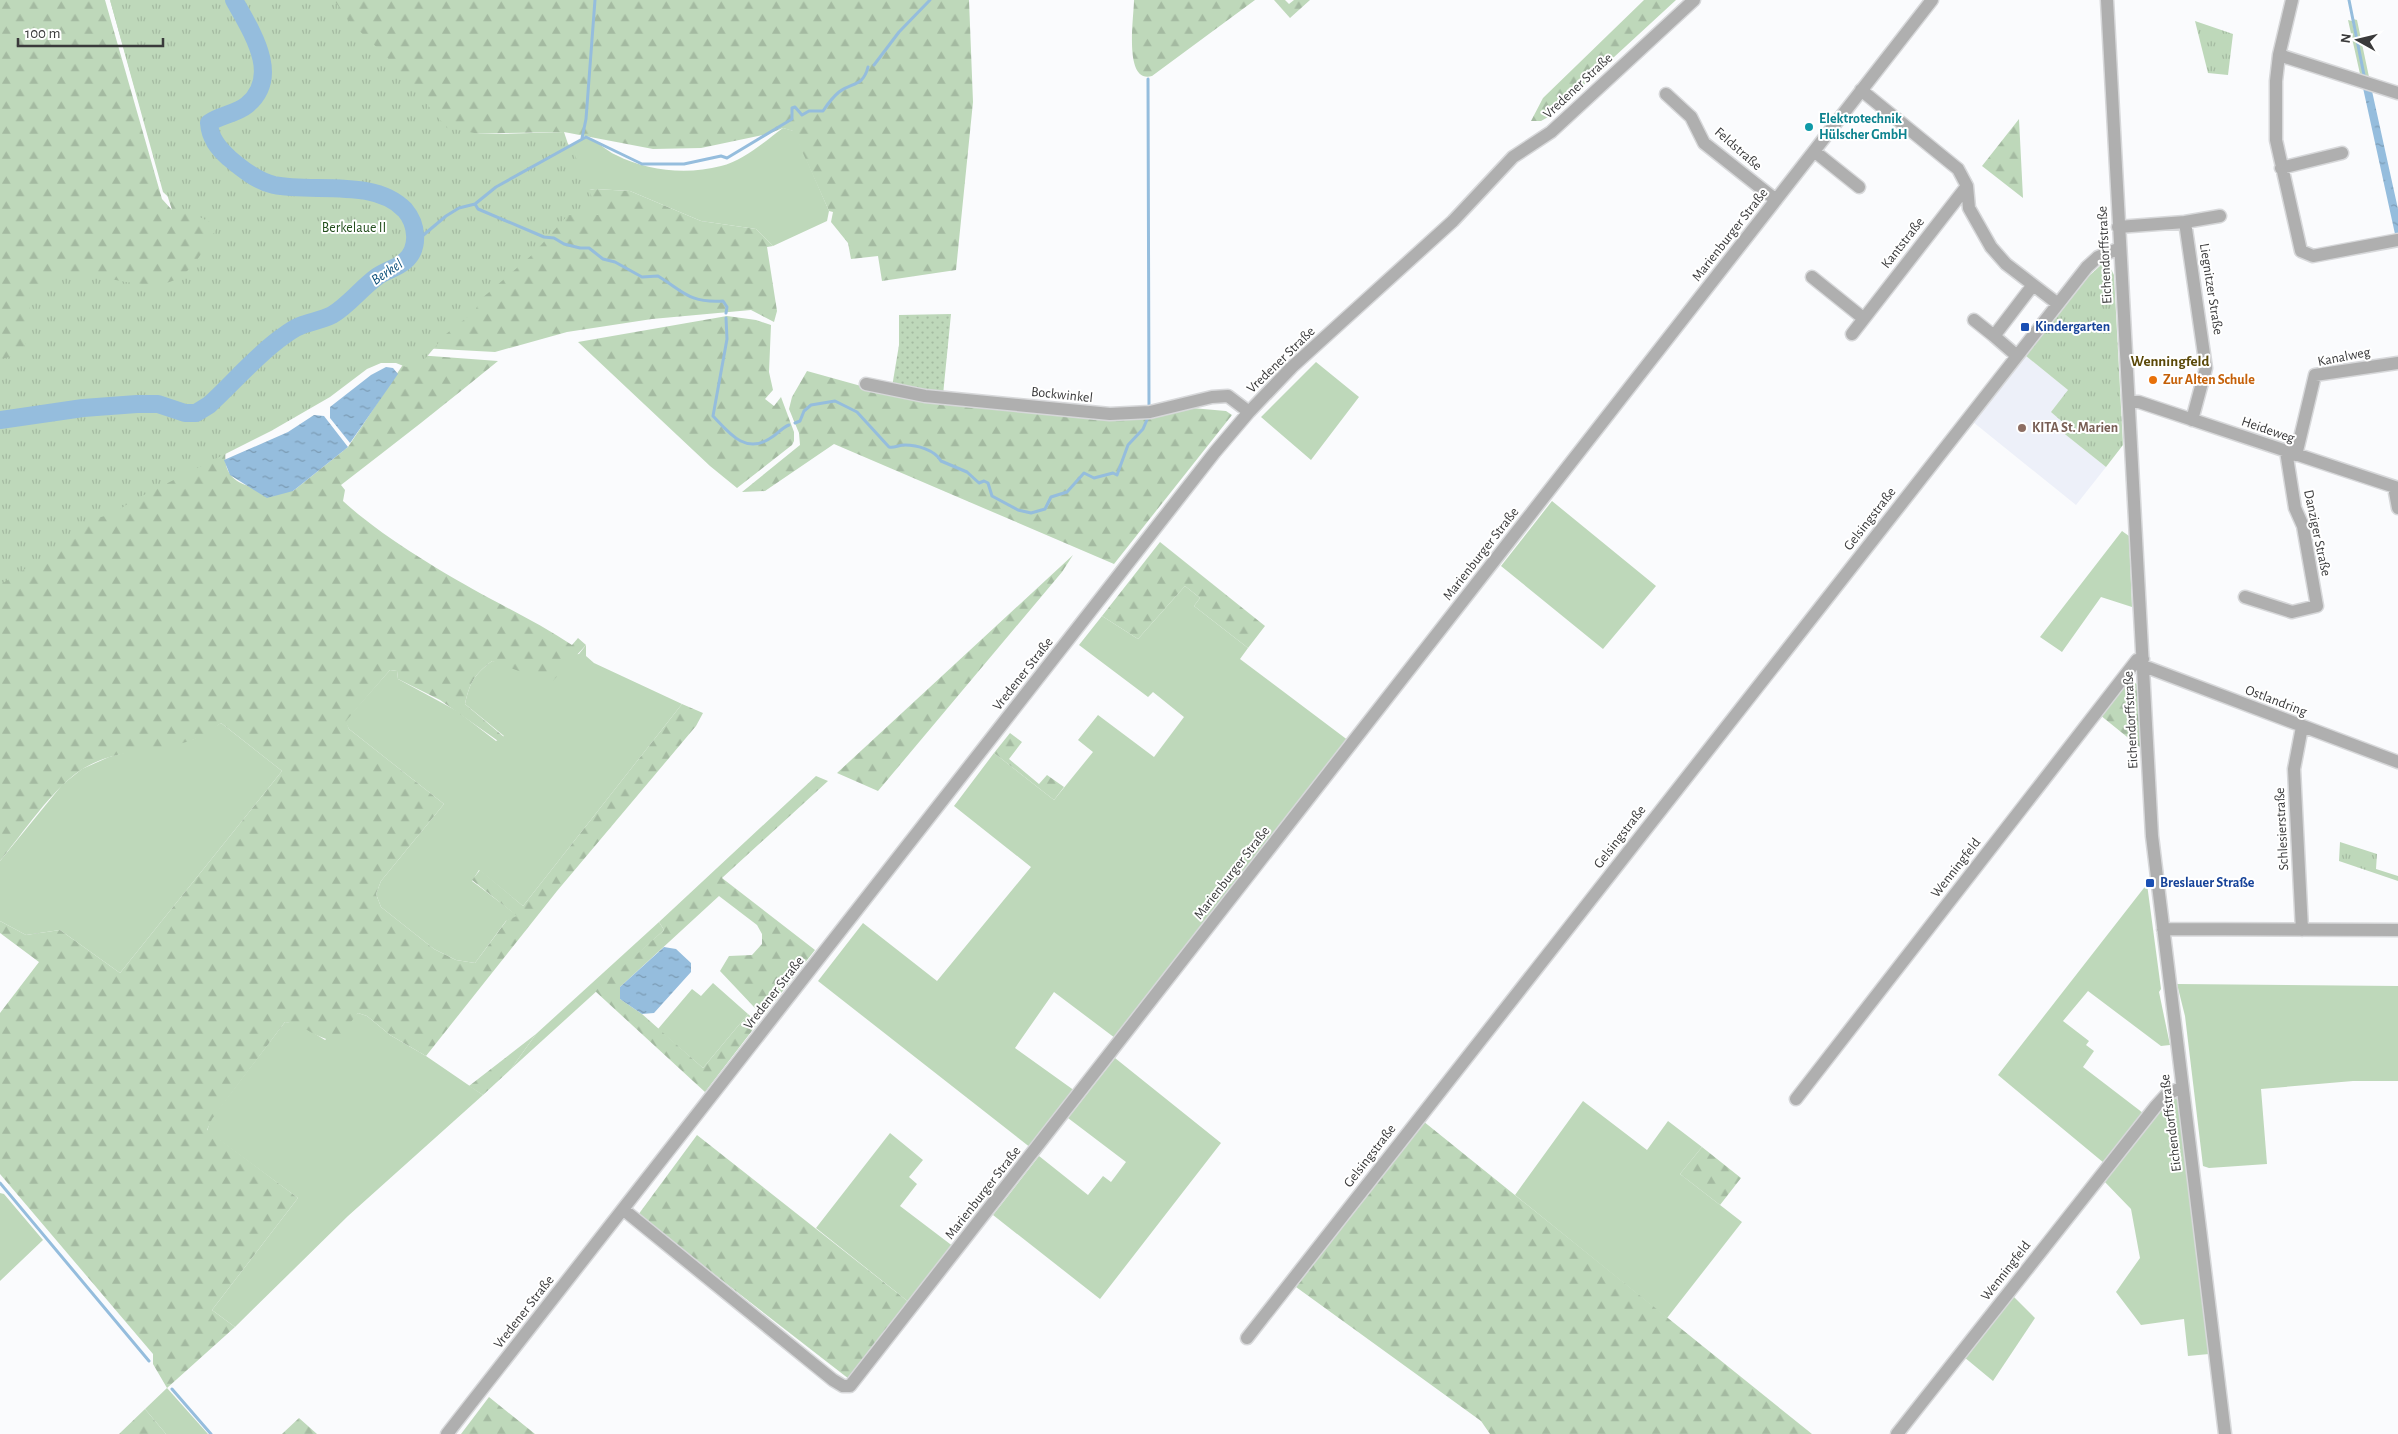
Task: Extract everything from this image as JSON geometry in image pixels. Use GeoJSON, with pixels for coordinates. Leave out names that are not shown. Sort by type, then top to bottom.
{"type":"FeatureCollection","features":[{"type":"Feature","properties":{"kind":"street","name":"Vredener Straße"},"geometry":{"type":"LineString","coordinates":[[448,1434],[1202,468],[1249,412],[1292,367],[1453,221],[1513,157],[1551,132],[1694,0]]}},
{"type":"Feature","properties":{"kind":"street","name":"Marienburger Straße"},"geometry":{"type":"LineString","coordinates":[[624,1210],[833,1380],[843,1386],[850,1386],[1932,0]]}},
{"type":"Feature","properties":{"kind":"street","name":"Eichendorffstraße"},"geometry":{"type":"LineString","coordinates":[[2107,0],[2152,836],[2225,1434]]}},
{"type":"Feature","properties":{"kind":"street"},"geometry":{"type":"LineString","coordinates":[[2288,1],[2276,81],[2276,140],[2301,251],[2313,256],[2396,241]]}},
{"type":"Feature","properties":{"kind":"street"},"geometry":{"type":"LineString","coordinates":[[2279,55],[2398,94]]}},
{"type":"Feature","properties":{"kind":"street"},"geometry":{"type":"LineString","coordinates":[[1861,90],[1958,169],[1967,186],[1969,208],[1991,247],[2006,264],[2058,304]]}},
{"type":"Feature","properties":{"kind":"street","name":"Feldstraße"},"geometry":{"type":"LineString","coordinates":[[1666,94],[1691,117],[1704,144],[1776,200]]}},
{"type":"Feature","properties":{"kind":"street"},"geometry":{"type":"LineString","coordinates":[[1814,151],[1859,186]]}},
{"type":"Feature","properties":{"kind":"street"},"geometry":{"type":"LineString","coordinates":[[2281,168],[2342,153]]}},
{"type":"Feature","properties":{"kind":"street","name":"Kantstraße"},"geometry":{"type":"LineString","coordinates":[[1852,334],[1967,186]]}},
{"type":"Feature","properties":{"kind":"street"},"geometry":{"type":"LineString","coordinates":[[2118,227],[2185,222],[2220,216]]}},
{"type":"Feature","properties":{"kind":"street","name":"Liegnitzer Straße"},"geometry":{"type":"LineString","coordinates":[[2185,222],[2206,368],[2192,420]]}},
{"type":"Feature","properties":{"kind":"street","name":"Gelsingstraße"},"geometry":{"type":"LineString","coordinates":[[1247,1338],[2058,304],[2098,257],[2120,248]]}},
{"type":"Feature","properties":{"kind":"street"},"geometry":{"type":"LineString","coordinates":[[1812,277],[1863,318]]}},
{"type":"Feature","properties":{"kind":"street"},"geometry":{"type":"LineString","coordinates":[[1994,336],[2033,285]]}},
{"type":"Feature","properties":{"kind":"street"},"geometry":{"type":"LineString","coordinates":[[1974,320],[2017,356]]}},
{"type":"Feature","properties":{"kind":"street","name":"Kanalweg"},"geometry":{"type":"LineString","coordinates":[[2291,453],[2315,375],[2398,363]]}},
{"type":"Feature","properties":{"kind":"street","name":"Bockwinkel"},"geometry":{"type":"LineString","coordinates":[[866,384],[925,396],[1110,414],[1150,412],[1212,397],[1228,396],[1249,412]]}},
{"type":"Feature","properties":{"kind":"street","name":"Heideweg"},"geometry":{"type":"LineString","coordinates":[[2129,402],[2139,402],[2396,488]]}},
{"type":"Feature","properties":{"kind":"street","name":"Danziger Straße"},"geometry":{"type":"LineString","coordinates":[[2245,597],[2292,612],[2317,606],[2303,526],[2295,508],[2291,453]]}},
{"type":"Feature","properties":{"kind":"street"},"geometry":{"type":"LineString","coordinates":[[2396,488],[2398,508]]}},
{"type":"Feature","properties":{"kind":"street","name":"Wenningfeld"},"geometry":{"type":"LineString","coordinates":[[1796,1099],[2137,660],[2143,664]]}},
{"type":"Feature","properties":{"kind":"street","name":"Ostlandring"},"geometry":{"type":"LineString","coordinates":[[2143,664],[2149,668],[2302,727],[2398,762]]}},
{"type":"Feature","properties":{"kind":"street","name":"Schlesierstraße"},"geometry":{"type":"LineString","coordinates":[[2302,727],[2294,769],[2302,930]]}},
{"type":"Feature","properties":{"kind":"street"},"geometry":{"type":"LineString","coordinates":[[2163,930],[2398,930]]}},
{"type":"Feature","properties":{"kind":"street","name":"Wenningfeld"},"geometry":{"type":"LineString","coordinates":[[1897,1434],[2156,1106],[2166,1095],[2182,1087]]}},
{"type":"Feature","properties":{"kind":"shaded area","name":"KITA St. Marien"},"geometry":{"type":"Polygon","coordinates":[[[2026,356],[2068,390],[2066,425],[2061,431],[2106,467],[2076,505],[1973,422],[2026,356]]]}},
{"type":"Feature","properties":{"kind":"green space"},"geometry":{"type":"Polygon","coordinates":[[[0,0],[105,0],[162,199],[172,210],[148,135],[110,0],[252,190],[183,283],[0,379],[0,0]]]}},
{"type":"Feature","properties":{"kind":"green space","name":"Berkelaue II"},"geometry":{"type":"Polygon","coordinates":[[[110,0],[334,0],[349,21],[386,56],[447,128],[513,140],[565,141],[572,148],[599,215],[568,215],[533,254],[480,300],[475,311],[446,334],[424,360],[406,367],[396,363],[381,363],[367,369],[330,397],[271,431],[132,501],[113,514],[93,519],[72,539],[66,539],[50,553],[0,585],[0,359],[15,354],[24,347],[28,337],[29,313],[35,290],[44,282],[61,276],[79,275],[155,285],[171,282],[185,273],[195,263],[218,226],[179,207],[163,192],[110,0]]]}},
{"type":"Feature","properties":{"kind":"green space"},"geometry":{"type":"Polygon","coordinates":[[[330,0],[969,0],[973,102],[956,270],[882,281],[878,256],[851,259],[848,243],[831,222],[833,212],[829,211],[793,131],[783,128],[768,134],[701,148],[653,149],[564,132],[450,134],[335,9],[330,0]]]}},
{"type":"Feature","properties":{"kind":"green space"},"geometry":{"type":"Polygon","coordinates":[[[1134,0],[1255,0],[1152,76],[1143,76],[1137,70],[1132,47],[1134,0]]]}},
{"type":"Feature","properties":{"kind":"green space"},"geometry":{"type":"Polygon","coordinates":[[[1274,0],[1285,0],[1289,4],[1294,0],[1310,0],[1290,18],[1274,0]]]}},
{"type":"Feature","properties":{"kind":"green space"},"geometry":{"type":"Polygon","coordinates":[[[1644,0],[1676,0],[1550,116],[1541,121],[1531,121],[1543,98],[1644,0]]]}},
{"type":"Feature","properties":{"kind":"green space"},"geometry":{"type":"Polygon","coordinates":[[[2353,19],[2357,20],[2369,77],[2365,76],[2353,19]]]}},
{"type":"Feature","properties":{"kind":"green space"},"geometry":{"type":"Polygon","coordinates":[[[2348,20],[2352,21],[2364,76],[2360,74],[2348,20]]]}},
{"type":"Feature","properties":{"kind":"green space"},"geometry":{"type":"Polygon","coordinates":[[[2195,21],[2233,34],[2228,75],[2208,73],[2195,21]]]}},
{"type":"Feature","properties":{"kind":"green space"},"geometry":{"type":"Polygon","coordinates":[[[2019,119],[2023,198],[1982,166],[2019,119]]]}},
{"type":"Feature","properties":{"kind":"green space"},"geometry":{"type":"Polygon","coordinates":[[[223,128],[504,134],[564,132],[569,147],[579,140],[586,138],[612,153],[641,165],[681,171],[708,169],[729,164],[753,150],[783,128],[794,131],[829,211],[827,221],[773,246],[756,229],[701,221],[630,191],[595,189],[572,193],[223,128]]]}},
{"type":"Feature","properties":{"kind":"green space"},"geometry":{"type":"Polygon","coordinates":[[[595,189],[630,191],[701,221],[756,229],[773,246],[767,247],[777,311],[774,322],[751,310],[652,319],[567,332],[495,352],[403,347],[572,193],[595,189]]]}},
{"type":"Feature","properties":{"kind":"green space"},"geometry":{"type":"Polygon","coordinates":[[[2102,264],[2110,267],[2114,275],[2123,445],[2106,467],[2061,431],[2066,425],[2051,412],[2068,390],[2026,356],[2088,277],[2102,264]]]}},
{"type":"Feature","properties":{"kind":"green space"},"geometry":{"type":"Polygon","coordinates":[[[951,314],[943,395],[892,387],[899,345],[899,315],[951,314]]]}},
{"type":"Feature","properties":{"kind":"green space"},"geometry":{"type":"Polygon","coordinates":[[[727,316],[756,320],[771,325],[769,372],[773,390],[765,399],[774,406],[781,397],[794,432],[792,445],[737,488],[710,466],[578,342],[727,316]]]}},
{"type":"Feature","properties":{"kind":"green space"},"geometry":{"type":"Polygon","coordinates":[[[417,355],[498,361],[341,485],[345,490],[343,501],[375,527],[452,577],[572,645],[578,638],[586,645],[551,683],[492,661],[477,675],[471,684],[465,704],[504,737],[501,743],[440,700],[398,679],[397,671],[390,670],[346,721],[349,729],[444,804],[381,881],[376,894],[381,907],[434,949],[456,960],[475,963],[507,920],[517,916],[472,880],[480,870],[523,906],[682,704],[703,713],[696,726],[557,891],[426,1056],[390,1035],[367,1016],[358,1013],[336,1041],[322,1038],[299,1026],[285,1022],[212,1119],[207,1130],[298,1198],[212,1310],[235,1327],[167,1388],[153,1364],[153,1354],[0,1174],[0,1013],[39,962],[0,933],[0,921],[26,935],[60,930],[120,973],[282,771],[221,723],[195,739],[167,747],[109,757],[81,770],[59,788],[0,861],[0,532],[226,449],[226,463],[230,473],[237,481],[258,488],[293,491],[348,447],[404,363],[417,355]]]}},
{"type":"Feature","properties":{"kind":"green space"},"geometry":{"type":"Polygon","coordinates":[[[1316,362],[1359,397],[1311,460],[1261,417],[1316,362]]]}},
{"type":"Feature","properties":{"kind":"green space"},"geometry":{"type":"Polygon","coordinates":[[[807,371],[879,391],[1081,417],[1192,408],[1226,411],[1232,415],[1114,564],[834,444],[765,491],[742,492],[800,445],[799,433],[789,409],[792,397],[807,371]]]}},
{"type":"Feature","properties":{"kind":"green space"},"geometry":{"type":"Polygon","coordinates":[[[1552,501],[1656,586],[1603,649],[1501,566],[1552,501]]]}},
{"type":"Feature","properties":{"kind":"green space"},"geometry":{"type":"Polygon","coordinates":[[[2122,531],[2129,536],[2132,607],[2101,597],[2062,652],[2040,637],[2122,531]]]}},
{"type":"Feature","properties":{"kind":"green space"},"geometry":{"type":"Polygon","coordinates":[[[1160,542],[1265,626],[1248,648],[1194,606],[1200,598],[1185,586],[1138,639],[1102,616],[1160,542]]]}},
{"type":"Feature","properties":{"kind":"green space"},"geometry":{"type":"Polygon","coordinates":[[[1073,555],[1062,572],[878,791],[837,773],[1073,555]]]}},
{"type":"Feature","properties":{"kind":"green space"},"geometry":{"type":"Polygon","coordinates":[[[1185,586],[1200,598],[1194,606],[1248,648],[1240,659],[1349,741],[1115,1038],[1054,992],[1015,1048],[1075,1091],[1031,1148],[818,981],[863,923],[937,981],[1031,867],[954,806],[994,753],[1054,800],[1093,752],[1078,740],[1098,715],[1154,757],[1184,717],[1153,692],[1148,697],[1079,645],[1102,616],[1138,639],[1185,586]]]}},
{"type":"Feature","properties":{"kind":"green space"},"geometry":{"type":"Polygon","coordinates":[[[586,645],[586,656],[594,663],[682,704],[523,906],[479,870],[472,881],[518,916],[506,921],[475,963],[456,960],[434,949],[381,907],[376,894],[381,881],[444,804],[349,729],[345,721],[390,670],[397,671],[398,679],[457,711],[496,741],[504,736],[465,704],[471,684],[481,671],[492,661],[579,654],[586,645]]]}},
{"type":"Feature","properties":{"kind":"green space"},"geometry":{"type":"Polygon","coordinates":[[[2130,679],[2138,685],[2142,749],[2100,715],[2130,679]]]}},
{"type":"Feature","properties":{"kind":"green space"},"geometry":{"type":"Polygon","coordinates":[[[221,723],[282,771],[120,973],[60,930],[26,935],[0,921],[0,861],[62,785],[82,769],[109,757],[194,739],[221,723]]]}},
{"type":"Feature","properties":{"kind":"green space"},"geometry":{"type":"Polygon","coordinates":[[[1010,733],[1022,742],[1009,759],[1039,784],[1047,775],[1064,787],[1054,800],[994,753],[1010,733]]]}},
{"type":"Feature","properties":{"kind":"green space"},"geometry":{"type":"Polygon","coordinates":[[[816,776],[828,781],[722,878],[815,950],[764,1015],[720,971],[729,956],[752,955],[762,944],[762,934],[757,925],[719,896],[620,987],[620,999],[642,1014],[703,1068],[748,1014],[758,1023],[705,1092],[595,991],[664,930],[659,922],[816,776]]]}},
{"type":"Feature","properties":{"kind":"green space"},"geometry":{"type":"Polygon","coordinates":[[[2340,842],[2377,854],[2376,869],[2398,876],[2398,881],[2339,861],[2340,842]]]}},
{"type":"Feature","properties":{"kind":"green space"},"geometry":{"type":"Polygon","coordinates":[[[2147,884],[2161,989],[2159,992],[2170,1045],[2161,1046],[2088,991],[2063,1021],[2089,1041],[2086,1045],[2094,1051],[2083,1067],[2143,1113],[2104,1163],[1998,1075],[2147,884]]]}},
{"type":"Feature","properties":{"kind":"green space"},"geometry":{"type":"Polygon","coordinates":[[[659,922],[664,930],[511,1069],[536,1034],[659,922]]]}},
{"type":"Feature","properties":{"kind":"green space"},"geometry":{"type":"Polygon","coordinates":[[[713,983],[748,1014],[703,1068],[658,1029],[692,989],[701,996],[713,983]]]}},
{"type":"Feature","properties":{"kind":"green space"},"geometry":{"type":"Polygon","coordinates":[[[2177,984],[2398,986],[2398,1081],[2353,1081],[2261,1089],[2267,1164],[2209,1168],[2203,1166],[2185,1016],[2177,984]]]}},
{"type":"Feature","properties":{"kind":"green space"},"geometry":{"type":"Polygon","coordinates":[[[358,1013],[367,1016],[390,1035],[426,1056],[483,1095],[348,1216],[235,1327],[212,1310],[298,1198],[207,1131],[211,1119],[285,1022],[299,1024],[325,1040],[358,1013]]]}},
{"type":"Feature","properties":{"kind":"green space"},"geometry":{"type":"Polygon","coordinates":[[[536,1034],[511,1069],[483,1095],[469,1086],[536,1034]]]}},
{"type":"Feature","properties":{"kind":"green space"},"geometry":{"type":"Polygon","coordinates":[[[1115,1058],[1221,1143],[1100,1299],[993,1215],[1039,1156],[1088,1195],[1103,1176],[1111,1182],[1126,1162],[1068,1118],[1115,1058]]]}},
{"type":"Feature","properties":{"kind":"green space"},"geometry":{"type":"Polygon","coordinates":[[[2178,1096],[2209,1354],[2188,1356],[2184,1319],[2141,1325],[2116,1292],[2140,1258],[2131,1209],[2102,1179],[2168,1099],[2178,1096]]]}},
{"type":"Feature","properties":{"kind":"green space"},"geometry":{"type":"Polygon","coordinates":[[[1583,1101],[1647,1150],[1668,1121],[1702,1147],[1680,1174],[1742,1222],[1667,1318],[1515,1195],[1583,1101]]]}},
{"type":"Feature","properties":{"kind":"green space"},"geometry":{"type":"Polygon","coordinates":[[[1423,1121],[1812,1434],[1490,1434],[1481,1421],[1296,1287],[1423,1121]]]}},
{"type":"Feature","properties":{"kind":"green space"},"geometry":{"type":"Polygon","coordinates":[[[890,1133],[923,1160],[909,1177],[917,1184],[900,1206],[954,1247],[910,1303],[816,1228],[890,1133]]]}},
{"type":"Feature","properties":{"kind":"green space"},"geometry":{"type":"Polygon","coordinates":[[[697,1135],[910,1303],[849,1379],[638,1215],[697,1135]]]}},
{"type":"Feature","properties":{"kind":"green space"},"geometry":{"type":"Polygon","coordinates":[[[1702,1147],[1741,1178],[1720,1205],[1680,1174],[1702,1147]]]}},
{"type":"Feature","properties":{"kind":"green space"},"geometry":{"type":"Polygon","coordinates":[[[0,1193],[4,1194],[43,1240],[0,1281],[0,1193]]]}},
{"type":"Feature","properties":{"kind":"green space"},"geometry":{"type":"Polygon","coordinates":[[[2011,1294],[2035,1318],[1993,1381],[1964,1357],[2011,1294]]]}},
{"type":"Feature","properties":{"kind":"green space"},"geometry":{"type":"Polygon","coordinates":[[[167,1388],[208,1434],[166,1434],[145,1409],[167,1388]]]}},
{"type":"Feature","properties":{"kind":"green space"},"geometry":{"type":"Polygon","coordinates":[[[489,1397],[535,1434],[461,1434],[489,1397]]]}},
{"type":"Feature","properties":{"kind":"green space"},"geometry":{"type":"Polygon","coordinates":[[[145,1409],[166,1434],[119,1434],[145,1409]]]}},
{"type":"Feature","properties":{"kind":"green space"},"geometry":{"type":"Polygon","coordinates":[[[299,1418],[317,1434],[282,1434],[299,1418]]]}},
{"type":"Feature","properties":{"kind":"water"},"geometry":{"type":"Polygon","coordinates":[[[2363,88],[2372,91],[2398,209],[2398,233],[2395,234],[2363,88]]]}},
{"type":"Feature","properties":{"kind":"water"},"geometry":{"type":"Polygon","coordinates":[[[386,367],[393,368],[398,374],[350,443],[330,418],[330,407],[371,375],[386,367]]]}},
{"type":"Feature","properties":{"kind":"water"},"geometry":{"type":"Polygon","coordinates":[[[314,415],[324,416],[348,447],[293,491],[267,498],[230,475],[224,460],[288,432],[314,415]]]}},
{"type":"Feature","properties":{"kind":"water"},"geometry":{"type":"Polygon","coordinates":[[[664,947],[676,949],[691,963],[691,972],[654,1013],[642,1014],[620,999],[620,987],[664,947]]]}},
{"type":"Feature","properties":{"kind":"waterway","name":"Berkel"},"geometry":{"type":"LineString","coordinates":[[0,420],[83,408],[137,404],[158,404],[185,413],[196,413],[209,405],[260,355],[286,334],[300,326],[332,315],[372,280],[402,263],[410,256],[415,243],[412,222],[405,210],[392,200],[361,190],[274,185],[256,178],[239,166],[215,142],[209,123],[247,105],[257,93],[262,81],[263,67],[260,53],[255,39],[234,0]]}},
{"type":"Feature","properties":{"kind":"waterway"},"geometry":{"type":"LineString","coordinates":[[582,138],[586,119],[595,0]]}},
{"type":"Feature","properties":{"kind":"waterway"},"geometry":{"type":"LineString","coordinates":[[874,65],[899,32],[930,0]]}},
{"type":"Feature","properties":{"kind":"waterway"},"geometry":{"type":"LineString","coordinates":[[2349,0],[2365,80]]}},
{"type":"Feature","properties":{"kind":"waterway"},"geometry":{"type":"LineString","coordinates":[[414,243],[446,216],[459,208],[475,204],[496,187],[586,137],[642,164],[684,164],[721,156],[727,158],[792,119],[792,108],[795,107],[802,115],[809,111],[823,111],[839,92],[860,81],[868,67]]}},
{"type":"Feature","properties":{"kind":"waterway"},"geometry":{"type":"LineString","coordinates":[[1148,79],[1149,407]]}},
{"type":"Feature","properties":{"kind":"waterway"},"geometry":{"type":"LineString","coordinates":[[475,204],[478,209],[544,237],[554,238],[564,244],[580,248],[589,248],[603,259],[615,262],[642,277],[658,276],[694,298],[723,301],[727,307],[726,313]]}},
{"type":"Feature","properties":{"kind":"waterway"},"geometry":{"type":"LineString","coordinates":[[726,318],[727,339],[713,416],[731,435],[745,443],[752,444],[769,439],[789,425]]}},
{"type":"Feature","properties":{"kind":"waterway"},"geometry":{"type":"LineString","coordinates":[[795,423],[800,421],[804,411],[811,405],[835,401],[857,412],[889,447],[910,445],[930,451],[941,461],[967,472],[979,483],[984,481],[988,483],[992,496],[1018,510],[1031,513],[1045,509],[1051,497],[1067,492],[1084,473],[1094,478],[1113,473],[1117,475],[1128,445],[1143,429],[1149,415]]}},
{"type":"Feature","properties":{"kind":"waterway"},"geometry":{"type":"LineString","coordinates":[[0,1183],[149,1361]]}},
{"type":"Feature","properties":{"kind":"waterway"},"geometry":{"type":"LineString","coordinates":[[172,1389],[211,1434]]}},
{"type":"Feature","properties":{"kind":"place","name":"Elektrotechnik Hülscher GmbH"},"geometry":{"type":"Point","coordinates":[1809,127]}},
{"type":"Feature","properties":{"kind":"place","name":"Kindergarten"},"geometry":{"type":"Point","coordinates":[2025,327]}},
{"type":"Feature","properties":{"kind":"place","name":"Zur Alten Schule"},"geometry":{"type":"Point","coordinates":[2153,380]}},
{"type":"Feature","properties":{"kind":"place","name":"KITA St. Marien"},"geometry":{"type":"Point","coordinates":[2022,428]}},
{"type":"Feature","properties":{"kind":"place","name":"Breslauer Straße"},"geometry":{"type":"Point","coordinates":[2150,883]}},
{"type":"Feature","properties":{"kind":"district","name":"Wenningfeld"},"geometry":{"type":"Point","coordinates":[2170,361]}}]}
